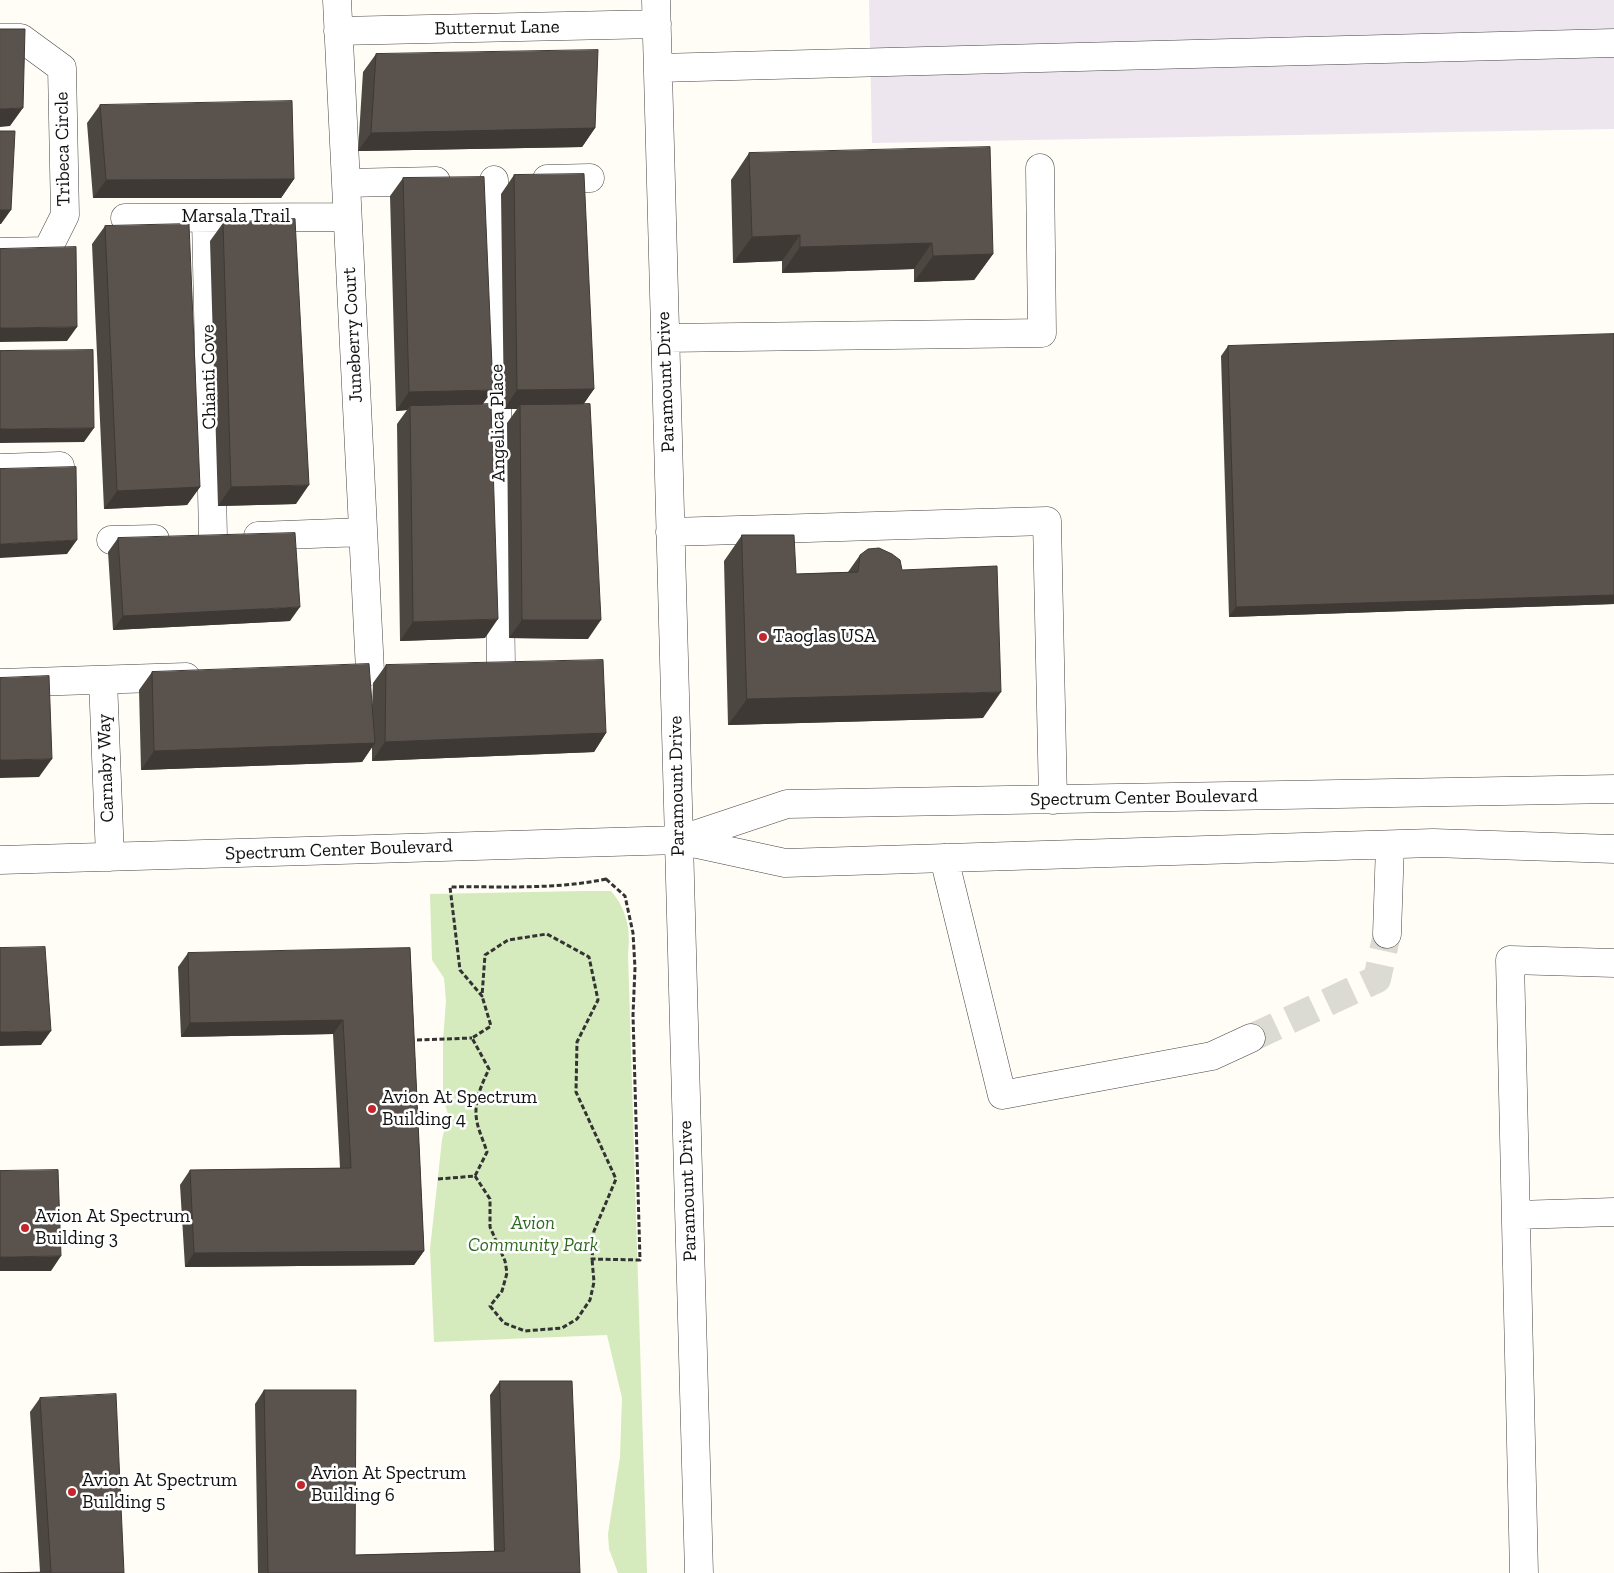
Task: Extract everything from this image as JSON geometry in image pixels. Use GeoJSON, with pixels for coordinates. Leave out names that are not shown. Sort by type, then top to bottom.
{"type":"FeatureCollection","features":[{"type":"Feature","properties":{"kind":"street","name":"Juneberry Court"},"geometry":{"type":"LineString","coordinates":[[337,0],[363,532],[360,671],[398,670]]}},
{"type":"Feature","properties":{"kind":"street","name":"Butternut Lane"},"geometry":{"type":"LineString","coordinates":[[338,31],[656,12]]}},
{"type":"Feature","properties":{"kind":"street","name":"Paramount Drive"},"geometry":{"type":"LineString","coordinates":[[656,12],[699,1573]]}},
{"type":"Feature","properties":{"kind":"street","name":"Tribeca Circle"},"geometry":{"type":"LineString","coordinates":[[0,38],[21,38],[62,68],[65,215],[47,251],[0,252]]}},
{"type":"Feature","properties":{"kind":"street"},"geometry":{"type":"LineString","coordinates":[[658,68],[1614,43]]}},
{"type":"Feature","properties":{"kind":"street"},"geometry":{"type":"LineString","coordinates":[[665,338],[1042,333],[1040,168]]}},
{"type":"Feature","properties":{"kind":"street"},"geometry":{"type":"LineString","coordinates":[[346,183],[590,178]]}},
{"type":"Feature","properties":{"kind":"street","name":"Angelica Place"},"geometry":{"type":"LineString","coordinates":[[478,180],[501,666]]}},
{"type":"Feature","properties":{"kind":"street","name":"Marsala Trail"},"geometry":{"type":"LineString","coordinates":[[125,218],[348,217]]}},
{"type":"Feature","properties":{"kind":"street","name":"Chianti Cove"},"geometry":{"type":"LineString","coordinates":[[206,218],[213,537]]}},
{"type":"Feature","properties":{"kind":"street"},"geometry":{"type":"LineString","coordinates":[[0,468],[60,466]]}},
{"type":"Feature","properties":{"kind":"street"},"geometry":{"type":"LineString","coordinates":[[670,532],[1047,521],[1053,800]]}},
{"type":"Feature","properties":{"kind":"street"},"geometry":{"type":"LineString","coordinates":[[112,540],[363,532]]}},
{"type":"Feature","properties":{"kind":"street"},"geometry":{"type":"LineString","coordinates":[[473,667],[529,665]]}},
{"type":"Feature","properties":{"kind":"street"},"geometry":{"type":"LineString","coordinates":[[0,683],[212,676]]}},
{"type":"Feature","properties":{"kind":"street","name":"Carnaby Way"},"geometry":{"type":"LineString","coordinates":[[103,680],[110,857]]}},
{"type":"Feature","properties":{"kind":"street","name":"Spectrum Center Boulevard"},"geometry":{"type":"LineString","coordinates":[[679,840],[787,804],[1614,790]]}},
{"type":"Feature","properties":{"kind":"street","name":"Spectrum Center Boulevard"},"geometry":{"type":"LineString","coordinates":[[0,860],[679,840],[785,863],[1433,843],[1614,849]]}},
{"type":"Feature","properties":{"kind":"street"},"geometry":{"type":"LineString","coordinates":[[1387,934],[1390,845]]}},
{"type":"Feature","properties":{"kind":"street"},"geometry":{"type":"LineString","coordinates":[[944,858],[1002,1095],[1212,1056],[1251,1038]]}},
{"type":"Feature","properties":{"kind":"street"},"geometry":{"type":"LineString","coordinates":[[1524,1573],[1510,960],[1614,963]]}},
{"type":"Feature","properties":{"kind":"street"},"geometry":{"type":"LineString","coordinates":[[1516,1215],[1614,1212]]}},
{"type":"Feature","properties":{"kind":"path"},"geometry":{"type":"LineString","coordinates":[[482,996],[460,970],[450,887],[560,886],[606,879],[625,896],[633,933],[635,968],[633,1015],[640,1260],[592,1259]]}},
{"type":"Feature","properties":{"kind":"path"},"geometry":{"type":"LineString","coordinates":[[417,1040],[472,1038],[490,1026],[482,996],[485,956],[508,940],[547,934],[588,957],[598,1000],[577,1042],[576,1092],[616,1179],[594,1231],[592,1259],[594,1282],[590,1300],[577,1319],[562,1328],[525,1331],[504,1323],[490,1306],[502,1290],[507,1273],[506,1261],[490,1227],[490,1199],[475,1176]]}},
{"type":"Feature","properties":{"kind":"path"},"geometry":{"type":"LineString","coordinates":[[472,1038],[489,1069],[480,1089],[477,1105],[477,1122],[487,1152],[475,1176]]}},
{"type":"Feature","properties":{"kind":"path"},"geometry":{"type":"LineString","coordinates":[[438,1179],[475,1176]]}},
{"type":"Feature","properties":{"kind":"shaded area"},"geometry":{"type":"Polygon","coordinates":[[[869,0],[1614,0],[1614,129],[872,143],[869,0]]]}},
{"type":"Feature","properties":{"kind":"green space","name":"Avion Community Park"},"geometry":{"type":"Polygon","coordinates":[[[611,891],[621,905],[627,921],[629,937],[647,1573],[618,1573],[609,1549],[608,1534],[620,1457],[622,1398],[607,1335],[434,1342],[430,1249],[442,1140],[448,1114],[443,1099],[443,1040],[446,1001],[444,978],[432,960],[430,894],[611,891]]]}},
{"type":"Feature","properties":{"kind":"building"},"geometry":{"type":"Polygon","coordinates":[[[0,29],[25,29],[23,108],[0,109],[0,29]]]}},
{"type":"Feature","properties":{"kind":"building"},"geometry":{"type":"Polygon","coordinates":[[[598,50],[595,128],[371,133],[376,54],[598,50]]]}},
{"type":"Feature","properties":{"kind":"building"},"geometry":{"type":"Polygon","coordinates":[[[292,101],[294,179],[106,180],[100,105],[292,101]]]}},
{"type":"Feature","properties":{"kind":"building"},"geometry":{"type":"Polygon","coordinates":[[[0,131],[15,131],[11,210],[0,210],[0,131]]]}},
{"type":"Feature","properties":{"kind":"building"},"geometry":{"type":"Polygon","coordinates":[[[990,147],[993,254],[933,256],[932,243],[800,247],[800,235],[752,237],[749,153],[990,147]]]}},
{"type":"Feature","properties":{"kind":"building"},"geometry":{"type":"Polygon","coordinates":[[[584,174],[594,389],[517,390],[514,175],[584,174]]]}},
{"type":"Feature","properties":{"kind":"building"},"geometry":{"type":"Polygon","coordinates":[[[484,177],[493,390],[409,392],[403,178],[484,177]]]}},
{"type":"Feature","properties":{"kind":"building"},"geometry":{"type":"Polygon","coordinates":[[[295,219],[309,485],[231,487],[223,223],[295,219]]]}},
{"type":"Feature","properties":{"kind":"building"},"geometry":{"type":"Polygon","coordinates":[[[189,224],[200,487],[117,491],[105,226],[189,224]]]}},
{"type":"Feature","properties":{"kind":"building"},"geometry":{"type":"Polygon","coordinates":[[[76,247],[77,327],[0,328],[0,249],[76,247]]]}},
{"type":"Feature","properties":{"kind":"building"},"geometry":{"type":"Polygon","coordinates":[[[1614,334],[1614,595],[1236,607],[1228,346],[1614,334]]]}},
{"type":"Feature","properties":{"kind":"building"},"geometry":{"type":"Polygon","coordinates":[[[93,350],[94,428],[0,429],[0,351],[93,350]]]}},
{"type":"Feature","properties":{"kind":"building"},"geometry":{"type":"Polygon","coordinates":[[[491,404],[498,619],[413,622],[410,406],[491,404]]]}},
{"type":"Feature","properties":{"kind":"building"},"geometry":{"type":"Polygon","coordinates":[[[590,404],[601,620],[522,620],[520,405],[590,404]]]}},
{"type":"Feature","properties":{"kind":"building"},"geometry":{"type":"Polygon","coordinates":[[[76,467],[77,540],[0,544],[0,469],[76,467]]]}},
{"type":"Feature","properties":{"kind":"building"},"geometry":{"type":"Polygon","coordinates":[[[295,533],[300,607],[123,616],[118,538],[295,533]]]}},
{"type":"Feature","properties":{"kind":"building"},"geometry":{"type":"Polygon","coordinates":[[[742,535],[794,535],[796,574],[858,572],[860,555],[868,549],[879,548],[900,560],[902,570],[997,566],[1001,692],[747,699],[742,535]]]}},
{"type":"Feature","properties":{"kind":"building"},"geometry":{"type":"Polygon","coordinates":[[[603,660],[606,733],[385,742],[386,665],[603,660]]]}},
{"type":"Feature","properties":{"kind":"building"},"geometry":{"type":"Polygon","coordinates":[[[369,664],[375,743],[154,751],[152,672],[369,664]]]}},
{"type":"Feature","properties":{"kind":"building"},"geometry":{"type":"Polygon","coordinates":[[[49,676],[52,759],[0,760],[0,678],[49,676]]]}},
{"type":"Feature","properties":{"kind":"building"},"geometry":{"type":"Polygon","coordinates":[[[45,947],[51,1031],[0,1032],[0,948],[45,947]]]}},
{"type":"Feature","properties":{"kind":"building","name":"Avion At Spectrum Building 4"},"geometry":{"type":"Polygon","coordinates":[[[410,948],[424,1251],[194,1253],[190,1170],[351,1168],[343,1020],[190,1023],[188,953],[410,948]]]}},
{"type":"Feature","properties":{"kind":"building","name":"Avion At Spectrum Building 3"},"geometry":{"type":"Polygon","coordinates":[[[58,1170],[61,1256],[0,1257],[0,1171],[58,1170]]]}},
{"type":"Feature","properties":{"kind":"building","name":"Avion At Spectrum Building 6"},"geometry":{"type":"Polygon","coordinates":[[[500,1381],[572,1381],[580,1573],[268,1573],[264,1390],[356,1390],[355,1555],[504,1551],[500,1381]]]}},
{"type":"Feature","properties":{"kind":"building","name":"Avion At Spectrum Building 5"},"geometry":{"type":"Polygon","coordinates":[[[116,1394],[124,1573],[0,1573],[51,1572],[40,1398],[116,1394]]]}},
{"type":"Feature","properties":{"kind":"tunnel"},"geometry":{"type":"LineString","coordinates":[[1251,1038],[1377,979],[1387,934]]}},
{"type":"Feature","properties":{"kind":"place","name":"Taoglas USA"},"geometry":{"type":"Point","coordinates":[763,637]}},
{"type":"Feature","properties":{"kind":"place","name":"Avion At Spectrum Building 4"},"geometry":{"type":"Point","coordinates":[372,1109]}},
{"type":"Feature","properties":{"kind":"place","name":"Avion At Spectrum Building 3"},"geometry":{"type":"Point","coordinates":[25,1228]}},
{"type":"Feature","properties":{"kind":"place","name":"Avion At Spectrum Building 6"},"geometry":{"type":"Point","coordinates":[301,1485]}},
{"type":"Feature","properties":{"kind":"place","name":"Avion At Spectrum Building 5"},"geometry":{"type":"Point","coordinates":[72,1492]}}]}
